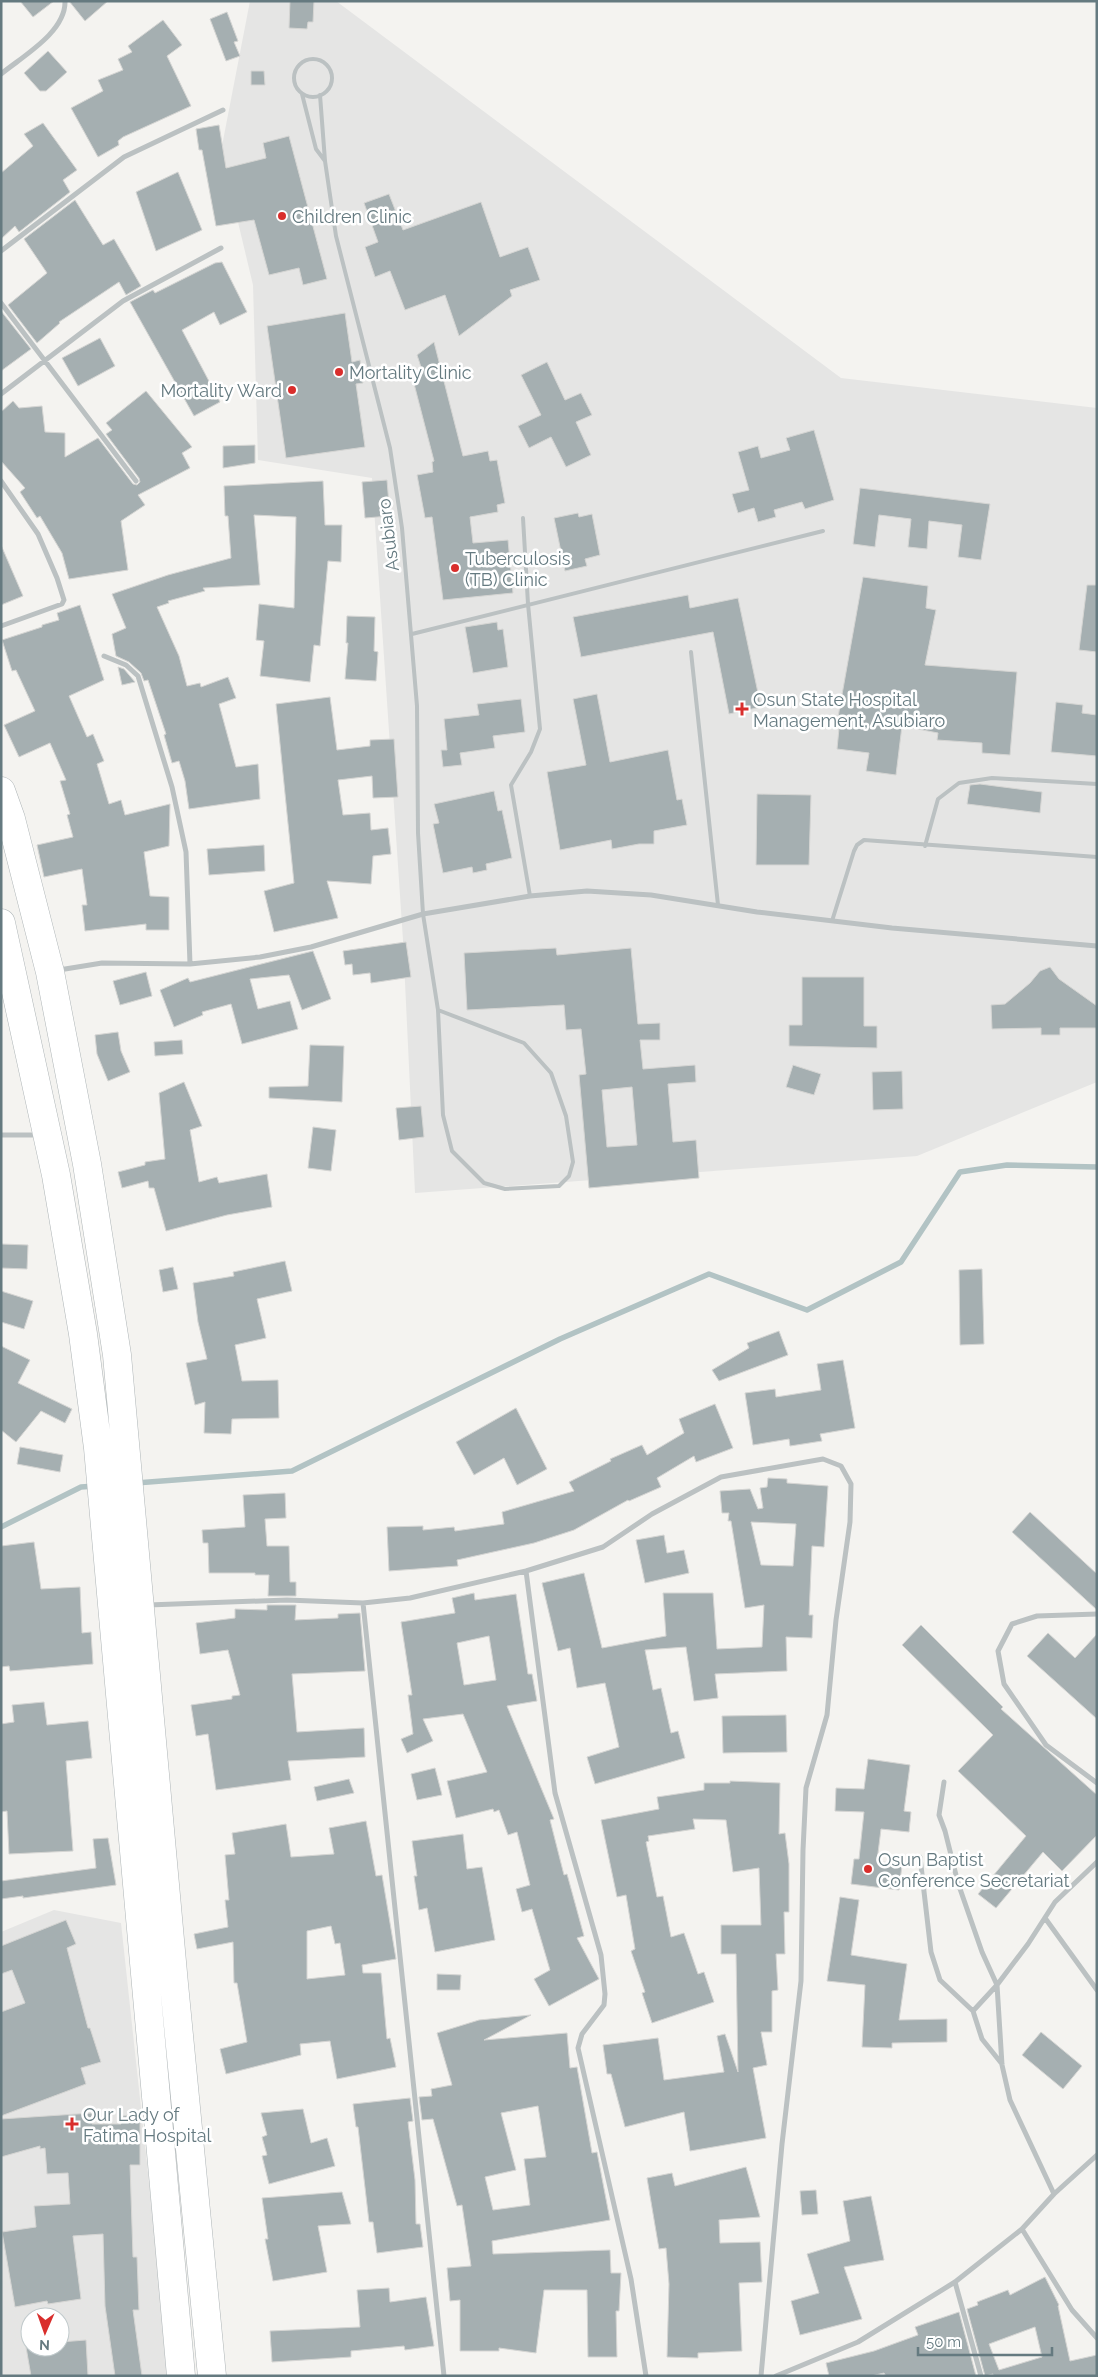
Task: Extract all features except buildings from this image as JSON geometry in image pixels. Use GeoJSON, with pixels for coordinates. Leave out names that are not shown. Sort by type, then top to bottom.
{"type":"FeatureCollection","features":[{"type":"Feature","properties":{"kind":"main road"},"geometry":{"type":"LineString","coordinates":[[1,791],[50,972],[87,1164],[117,1355],[212,2376]]}},
{"type":"Feature","properties":{"kind":"main road"},"geometry":{"type":"LineString","coordinates":[[1,923],[48,1135],[83,1334],[98,1448],[180,2376]]}},
{"type":"Feature","properties":{"kind":"street"},"geometry":{"type":"LineString","coordinates":[[1,74],[55,30],[65,10],[65,1]]}},
{"type":"Feature","properties":{"kind":"street"},"geometry":{"type":"LineString","coordinates":[[1,251],[124,157],[222,110]]}},
{"type":"Feature","properties":{"kind":"street"},"geometry":{"type":"LineString","coordinates":[[1,394],[122,301],[221,248]]}},
{"type":"Feature","properties":{"kind":"street"},"geometry":{"type":"LineString","coordinates":[[1,303],[136,480]]}},
{"type":"Feature","properties":{"kind":"street"},"geometry":{"type":"LineString","coordinates":[[1,481],[38,534],[57,578],[64,600],[62,604],[1,626]]}},
{"type":"Feature","properties":{"kind":"street"},"geometry":{"type":"LineString","coordinates":[[104,656],[126,665],[138,676],[172,786],[186,852],[190,964]]}},
{"type":"Feature","properties":{"kind":"street"},"geometry":{"type":"LineString","coordinates":[[50,972],[102,963],[190,964],[260,957],[312,947],[423,914],[530,896],[587,891],[651,895],[832,921],[911,930],[1097,946]]}},
{"type":"Feature","properties":{"kind":"street"},"geometry":{"type":"LineString","coordinates":[[1,1136],[48,1135]]}},
{"type":"Feature","properties":{"kind":"street"},"geometry":{"type":"LineString","coordinates":[[139,1606],[288,1600],[363,1603],[410,1598],[526,1571],[603,1547],[652,1514],[721,1477],[823,1459],[841,1466],[851,1484],[850,1522],[836,1620],[827,1715],[806,1788],[801,1981],[782,2144],[761,2376]]}},
{"type":"Feature","properties":{"kind":"street"},"geometry":{"type":"LineString","coordinates":[[526,1571],[555,1792],[601,1955],[605,1994],[604,2005],[582,2034],[578,2048],[631,2279],[646,2376]]}},
{"type":"Feature","properties":{"kind":"street"},"geometry":{"type":"LineString","coordinates":[[363,1603],[444,2376]]}},
{"type":"Feature","properties":{"kind":"street"},"geometry":{"type":"LineString","coordinates":[[1097,1614],[1037,1616],[1012,1624],[998,1652],[1004,1684],[1046,1745],[1097,1783]]}},
{"type":"Feature","properties":{"kind":"street"},"geometry":{"type":"LineString","coordinates":[[944,1782],[938,1815],[945,1831],[958,1883],[982,1952],[997,1985],[1002,2065],[1010,2100],[1054,2194]]}},
{"type":"Feature","properties":{"kind":"street"},"geometry":{"type":"LineString","coordinates":[[920,1857],[931,1952],[940,1980],[973,2011],[982,2039],[1002,2065]]}},
{"type":"Feature","properties":{"kind":"street"},"geometry":{"type":"LineString","coordinates":[[973,2011],[997,1985],[1055,1902],[1097,1862]]}},
{"type":"Feature","properties":{"kind":"street"},"geometry":{"type":"LineString","coordinates":[[1045,1918],[1097,1990]]}},
{"type":"Feature","properties":{"kind":"street"},"geometry":{"type":"LineString","coordinates":[[776,2376],[858,2342],[955,2282],[1022,2228],[1054,2194],[1097,2155]]}},
{"type":"Feature","properties":{"kind":"street"},"geometry":{"type":"LineString","coordinates":[[1022,2228],[1072,2310],[1097,2338]]}},
{"type":"Feature","properties":{"kind":"street"},"geometry":{"type":"LineString","coordinates":[[955,2282],[981,2376]]}},
{"type":"Feature","properties":{"kind":"lane"},"geometry":{"type":"LineString","coordinates":[[314,59],[326,64],[332,75],[330,87],[320,96],[302,94],[294,84],[295,72],[302,62],[314,59]]}},
{"type":"Feature","properties":{"kind":"lane","name":"Asubiaro"},"geometry":{"type":"LineString","coordinates":[[302,94],[316,149],[325,161]]}},
{"type":"Feature","properties":{"kind":"lane","name":"Asubiaro"},"geometry":{"type":"LineString","coordinates":[[320,96],[325,161],[336,236],[390,448],[402,528],[417,706],[418,832],[423,914],[438,1010],[443,1115],[452,1151],[484,1183],[505,1189],[558,1186],[569,1176],[573,1162],[566,1116],[551,1073],[524,1043],[438,1010]]}},
{"type":"Feature","properties":{"kind":"lane"},"geometry":{"type":"LineString","coordinates":[[523,518],[528,604],[540,729],[531,752],[511,785],[530,896]]}},
{"type":"Feature","properties":{"kind":"lane"},"geometry":{"type":"LineString","coordinates":[[412,634],[823,531]]}},
{"type":"Feature","properties":{"kind":"lane"},"geometry":{"type":"LineString","coordinates":[[691,652],[718,905]]}},
{"type":"Feature","properties":{"kind":"lane"},"geometry":{"type":"LineString","coordinates":[[925,846],[938,799],[959,783],[992,778],[1097,784]]}},
{"type":"Feature","properties":{"kind":"lane"},"geometry":{"type":"LineString","coordinates":[[832,921],[857,845],[864,840],[925,846],[1097,857]]}},
{"type":"Feature","properties":{"kind":"shaded area","name":"Osun State Hospital Management, Asubiaro"},"geometry":{"type":"Polygon","coordinates":[[[250,1],[336,1],[841,378],[1097,408],[1097,1082],[917,1156],[415,1193],[403,940],[372,478],[258,460],[253,285],[221,151],[250,1]]]}},
{"type":"Feature","properties":{"kind":"shaded area","name":"Our Lady of Fatima Hospital"},"geometry":{"type":"Polygon","coordinates":[[[54,1910],[121,1923],[170,2376],[1,2376],[1,1932],[54,1910]]]}},
{"type":"Feature","properties":{"kind":"waterway"},"geometry":{"type":"LineString","coordinates":[[136,1483],[292,1471],[560,1339],[709,1274],[807,1310],[901,1262],[960,1172],[1007,1165],[1097,1167]]}},
{"type":"Feature","properties":{"kind":"waterway"},"geometry":{"type":"LineString","coordinates":[[1,1527],[81,1487],[95,1486]]}},
{"type":"Feature","properties":{"kind":"place","name":"Children Clinic"},"geometry":{"type":"Point","coordinates":[282,216]}},
{"type":"Feature","properties":{"kind":"place","name":"Mortality Clinic"},"geometry":{"type":"Point","coordinates":[339,372]}},
{"type":"Feature","properties":{"kind":"place","name":"Mortality Ward"},"geometry":{"type":"Point","coordinates":[292,390]}},
{"type":"Feature","properties":{"kind":"place","name":"Tuberculosis (TB) Clinic"},"geometry":{"type":"Point","coordinates":[455,568]}},
{"type":"Feature","properties":{"kind":"place","name":"Osun State Hospital Management, Asubiaro"},"geometry":{"type":"Point","coordinates":[742,709]}},
{"type":"Feature","properties":{"kind":"place","name":"Osun Baptist Conference Secretariat"},"geometry":{"type":"Point","coordinates":[868,1869]}},
{"type":"Feature","properties":{"kind":"place","name":"Our Lady of Fatima Hospital"},"geometry":{"type":"Point","coordinates":[72,2124]}}]}
